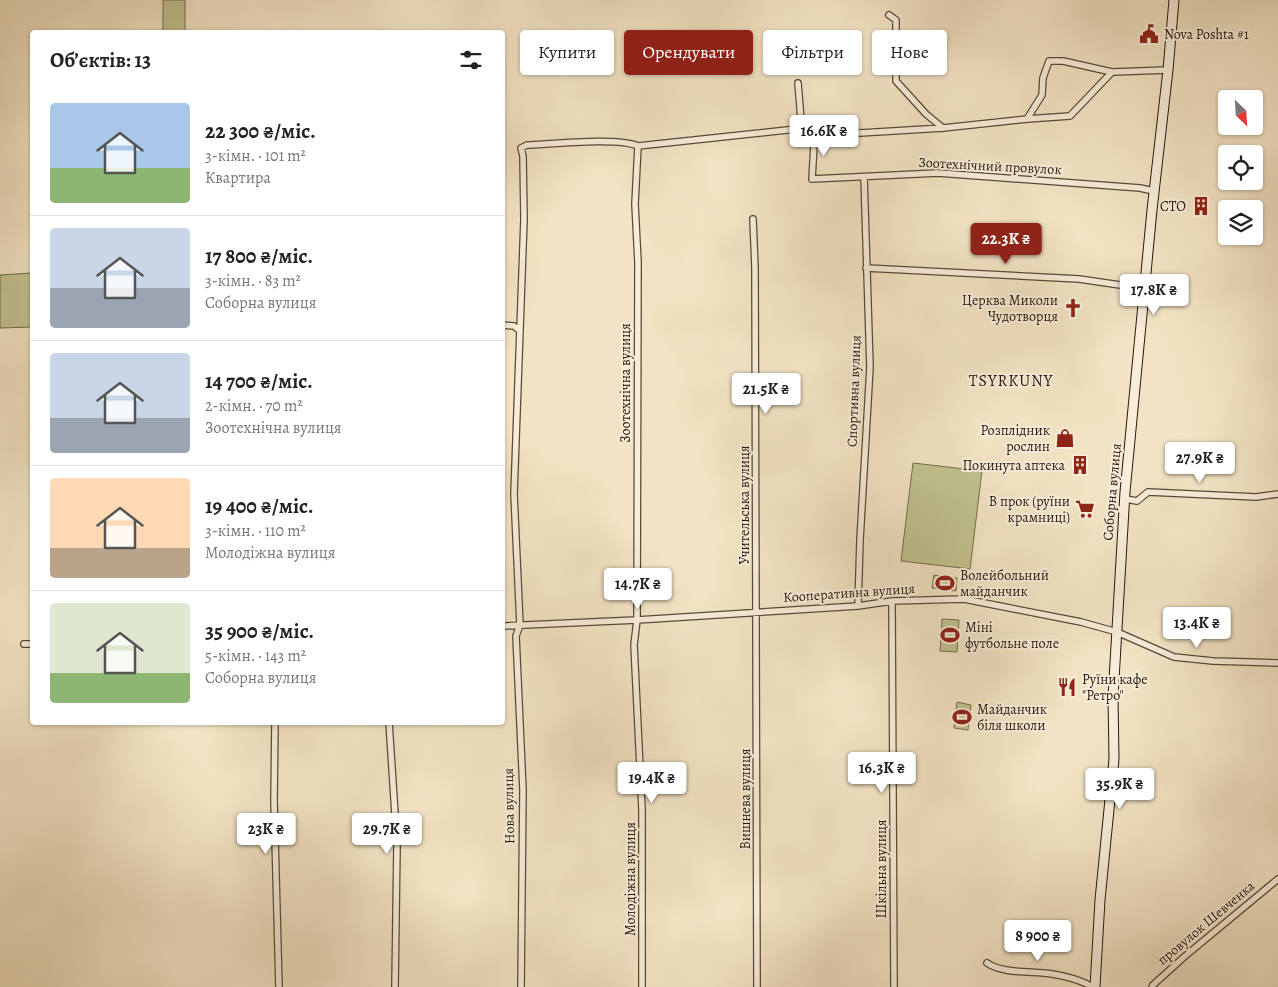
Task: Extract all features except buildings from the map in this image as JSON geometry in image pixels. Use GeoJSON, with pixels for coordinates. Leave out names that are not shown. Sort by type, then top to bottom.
{"type":"FeatureCollection","features":[{"type":"Feature","properties":{"kind":"street","name":"Соборна вулиця"},"geometry":{"type":"LineString","coordinates":[[1094,987],[1100,900],[1114,759],[1113,697],[1125,499],[1174,0]]}},
{"type":"Feature","properties":{"kind":"street"},"geometry":{"type":"LineString","coordinates":[[889,15],[896,20],[896,81],[926,114],[943,128]]}},
{"type":"Feature","properties":{"kind":"street"},"geometry":{"type":"LineString","coordinates":[[1027,119],[1042,94],[1043,78],[1048,61],[1063,61],[1112,72],[1168,70]]}},
{"type":"Feature","properties":{"kind":"street"},"geometry":{"type":"LineString","coordinates":[[638,146],[815,127],[860,133],[943,128],[1070,116],[1112,72]]}},
{"type":"Feature","properties":{"kind":"street"},"geometry":{"type":"LineString","coordinates":[[798,82],[801,120],[807,128]]}},
{"type":"Feature","properties":{"kind":"street","name":"Зоотехнічний провулок"},"geometry":{"type":"LineString","coordinates":[[815,127],[812,179],[938,173],[1140,188],[1154,191]]}},
{"type":"Feature","properties":{"kind":"street","name":"Нова вулиця"},"geometry":{"type":"LineString","coordinates":[[521,987],[523,790],[516,636],[520,625],[514,494],[524,219],[523,156],[521,148],[527,145],[601,142],[630,143],[638,146]]}},
{"type":"Feature","properties":{"kind":"street","name":"Зоотехнічна вулиця"},"geometry":{"type":"LineString","coordinates":[[637,620],[638,262],[636,204],[638,146]]}},
{"type":"Feature","properties":{"kind":"street","name":"Спортивна вулиця"},"geometry":{"type":"LineString","coordinates":[[858,606],[870,367],[864,177]]}},
{"type":"Feature","properties":{"kind":"street","name":"Учительська вулиця"},"geometry":{"type":"LineString","coordinates":[[753,219],[757,611]]}},
{"type":"Feature","properties":{"kind":"street"},"geometry":{"type":"LineString","coordinates":[[866,268],[1079,279],[1146,287]]}},
{"type":"Feature","properties":{"kind":"street"},"geometry":{"type":"LineString","coordinates":[[505,325],[514,326],[520,331]]}},
{"type":"Feature","properties":{"kind":"street"},"geometry":{"type":"LineString","coordinates":[[1125,499],[1137,500],[1148,492],[1256,497],[1278,494]]}},
{"type":"Feature","properties":{"kind":"street","name":"Кооперативна вулиця"},"geometry":{"type":"LineString","coordinates":[[505,626],[637,620],[858,606],[892,601],[964,598],[1081,622],[1117,632],[1174,656],[1213,661],[1278,663]]}},
{"type":"Feature","properties":{"kind":"street","name":"Шкільна вулиця"},"geometry":{"type":"LineString","coordinates":[[892,601],[894,987]]}},
{"type":"Feature","properties":{"kind":"street","name":"Вишнева вулиця"},"geometry":{"type":"LineString","coordinates":[[757,611],[757,987]]}},
{"type":"Feature","properties":{"kind":"street","name":"Молодіжна вулиця"},"geometry":{"type":"LineString","coordinates":[[637,620],[634,646],[642,808],[642,987]]}},
{"type":"Feature","properties":{"kind":"street"},"geometry":{"type":"LineString","coordinates":[[24,644],[30,644]]}},
{"type":"Feature","properties":{"kind":"street"},"geometry":{"type":"LineString","coordinates":[[275,725],[274,800],[279,987]]}},
{"type":"Feature","properties":{"kind":"street"},"geometry":{"type":"LineString","coordinates":[[389,725],[397,845],[394,987]]}},
{"type":"Feature","properties":{"kind":"street","name":"провулок Шевченка"},"geometry":{"type":"LineString","coordinates":[[1152,987],[1184,957],[1278,879]]}},
{"type":"Feature","properties":{"kind":"street"},"geometry":{"type":"LineString","coordinates":[[987,963],[995,969],[1053,974],[1081,981],[1094,987]]}},
{"type":"Feature","properties":{"kind":"green space"},"geometry":{"type":"Polygon","coordinates":[[[163,0],[185,0],[185,30],[163,30],[163,0]]]}},
{"type":"Feature","properties":{"kind":"green space"},"geometry":{"type":"Polygon","coordinates":[[[30,273],[30,327],[0,328],[0,275],[30,273]]]}},
{"type":"Feature","properties":{"kind":"green space"},"geometry":{"type":"Polygon","coordinates":[[[913,463],[982,471],[970,569],[901,561],[913,463]]]}},
{"type":"Feature","properties":{"kind":"green space","name":"Волейбольний майданчик"},"geometry":{"type":"Polygon","coordinates":[[[934,575],[957,578],[956,591],[932,588],[934,575]]]}},
{"type":"Feature","properties":{"kind":"green space","name":"Міні футбольне поле"},"geometry":{"type":"Polygon","coordinates":[[[942,619],[959,620],[957,652],[940,651],[942,619]]]}},
{"type":"Feature","properties":{"kind":"green space","name":"Майданчик біля школи"},"geometry":{"type":"Polygon","coordinates":[[[957,702],[971,705],[968,730],[954,728],[957,702]]]}},
{"type":"Feature","properties":{"kind":"place","name":"Nova Poshta #1"},"geometry":{"type":"Point","coordinates":[1149,34]}},
{"type":"Feature","properties":{"kind":"place","name":"СТО"},"geometry":{"type":"Point","coordinates":[1201,206]}},
{"type":"Feature","properties":{"kind":"place","name":"Церква Миколи Чудотворця"},"geometry":{"type":"Point","coordinates":[1073,308]}},
{"type":"Feature","properties":{"kind":"place","name":"Розплідник рослин"},"geometry":{"type":"Point","coordinates":[1065,438]}},
{"type":"Feature","properties":{"kind":"place","name":"Покинута аптека"},"geometry":{"type":"Point","coordinates":[1080,465]}},
{"type":"Feature","properties":{"kind":"place","name":"В прок (руїни крамниці)"},"geometry":{"type":"Point","coordinates":[1085,509]}},
{"type":"Feature","properties":{"kind":"place","name":"Волейбольний майданчик"},"geometry":{"type":"Point","coordinates":[945,583]}},
{"type":"Feature","properties":{"kind":"place","name":"Міні футбольне поле"},"geometry":{"type":"Point","coordinates":[950,635]}},
{"type":"Feature","properties":{"kind":"place","name":"Руїни кафе \"Ретро\""},"geometry":{"type":"Point","coordinates":[1067,687]}},
{"type":"Feature","properties":{"kind":"place","name":"Майданчик біля школи"},"geometry":{"type":"Point","coordinates":[962,717]}},
{"type":"Feature","properties":{"kind":"district","name":"TSYRKUNY"},"geometry":{"type":"Point","coordinates":[1011,381]}}]}
